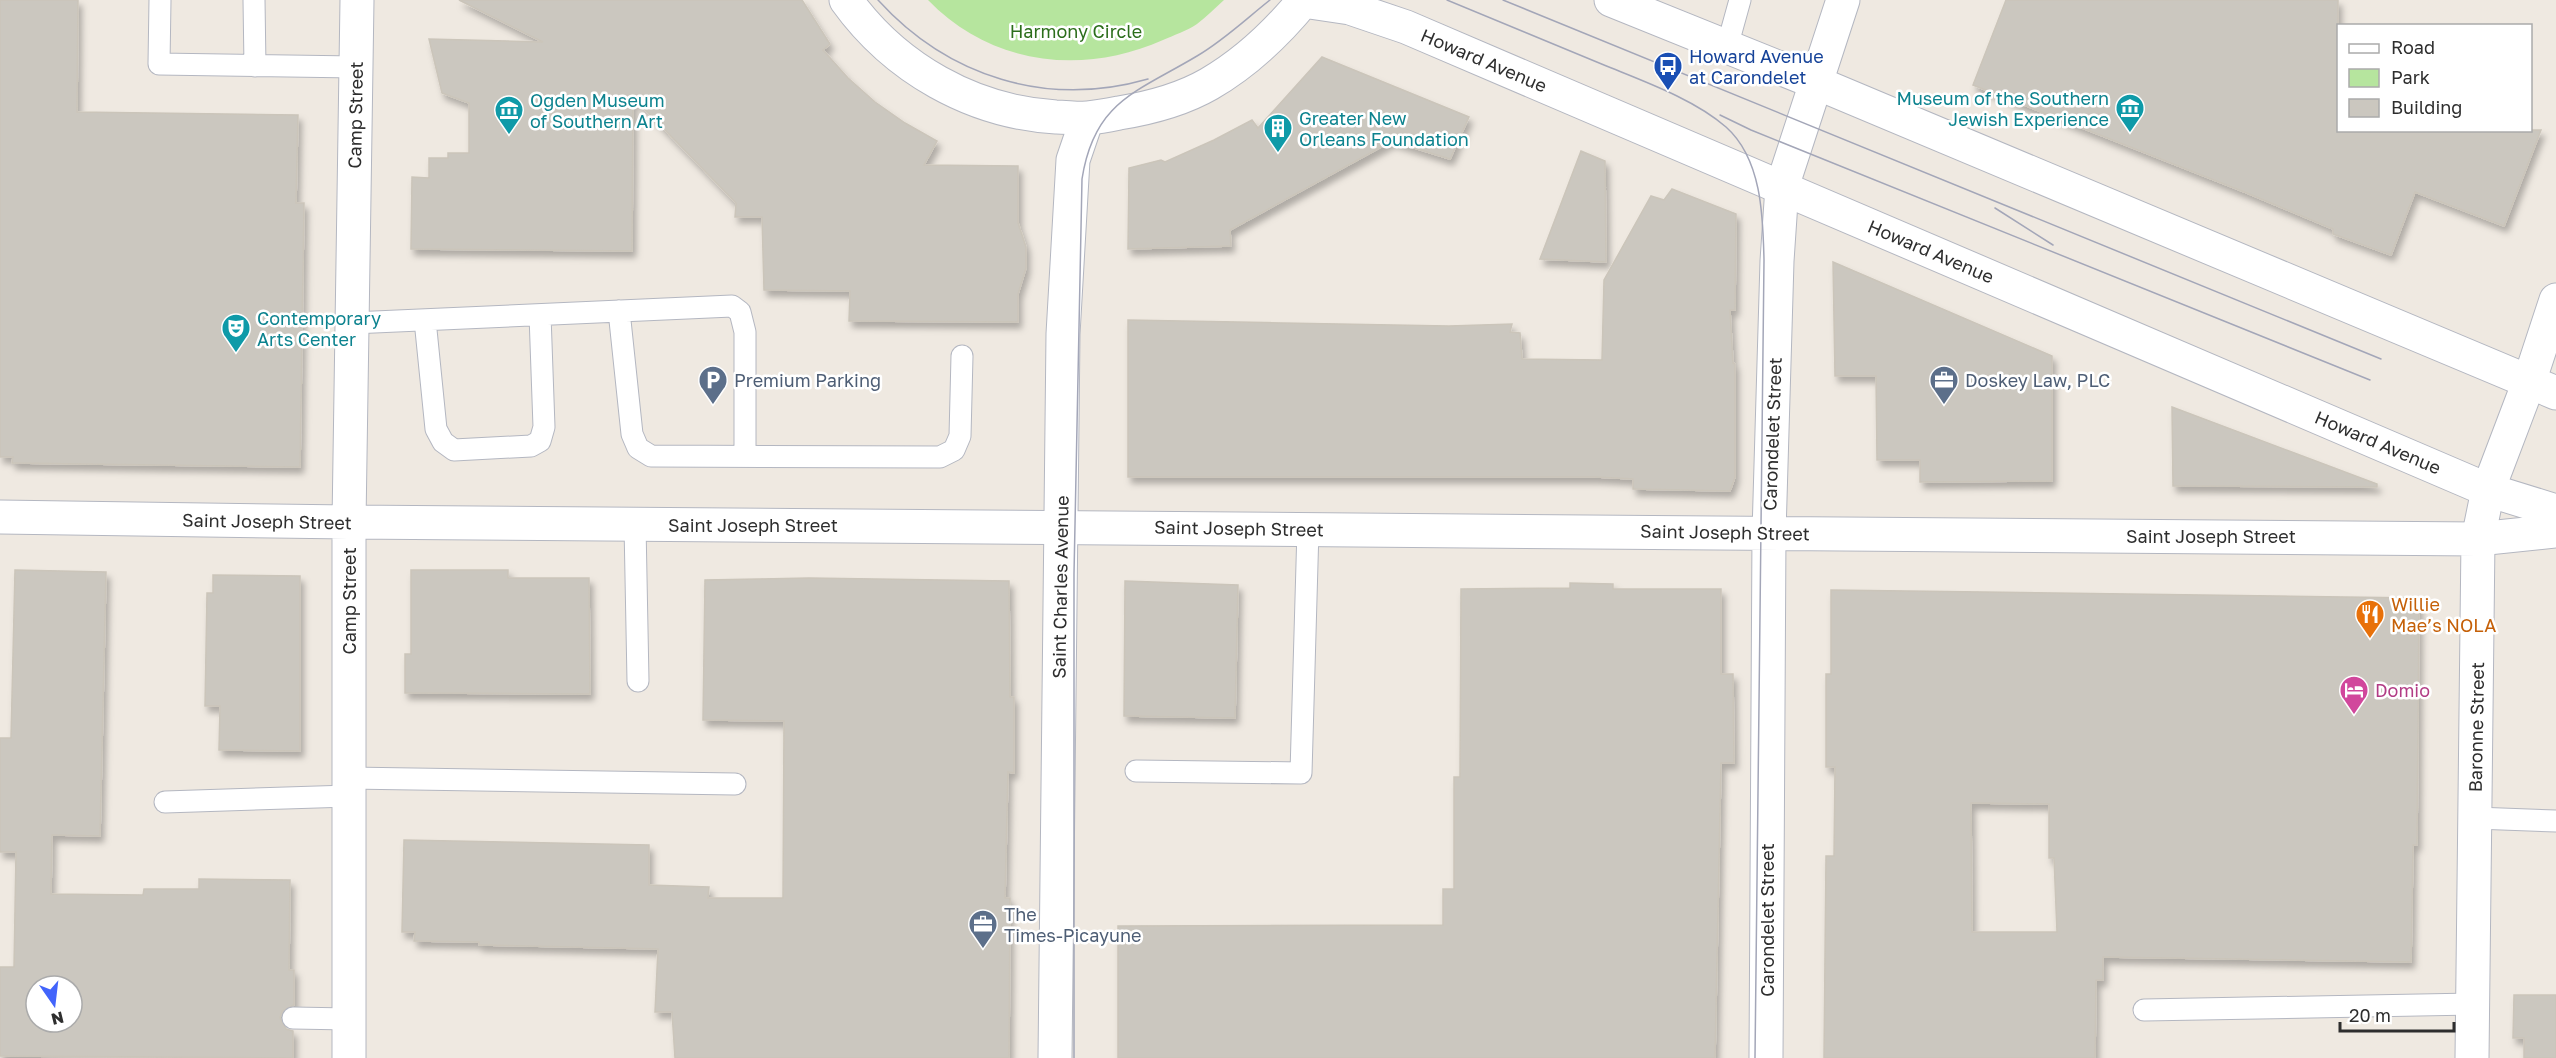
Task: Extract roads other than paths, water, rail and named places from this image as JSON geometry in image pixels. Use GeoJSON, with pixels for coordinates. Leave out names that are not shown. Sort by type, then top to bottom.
{"type":"FeatureCollection","features":[{"type":"Feature","properties":{"kind":"street","name":"Camp Street"},"geometry":{"type":"LineString","coordinates":[[349,1058],[349,522],[357,0]]}},
{"type":"Feature","properties":{"kind":"street"},"geometry":{"type":"LineString","coordinates":[[846,0],[861,21],[897,56],[940,84],[986,105],[1036,116],[1087,119],[1150,108],[1208,84],[1260,49],[1303,1]]}},
{"type":"Feature","properties":{"kind":"street"},"geometry":{"type":"LineString","coordinates":[[1611,0],[1817,83],[2542,387]]}},
{"type":"Feature","properties":{"kind":"street","name":"Carondelet Street"},"geometry":{"type":"LineString","coordinates":[[1766,1058],[1769,533],[1777,261],[1782,187],[1844,0]]}},
{"type":"Feature","properties":{"kind":"street","name":"Howard Avenue"},"geometry":{"type":"LineString","coordinates":[[1303,1],[1350,8],[1406,27],[2488,490],[2556,511]]}},
{"type":"Feature","properties":{"kind":"street","name":"Saint Charles Avenue"},"geometry":{"type":"LineString","coordinates":[[1055,1058],[1063,334],[1072,174],[1079,137],[1087,119]]}},
{"type":"Feature","properties":{"kind":"street","name":"Baronne Street"},"geometry":{"type":"LineString","coordinates":[[2472,1058],[2478,539],[2488,490],[2542,387],[2556,300]]}},
{"type":"Feature","properties":{"kind":"street","name":"Saint Joseph Street"},"geometry":{"type":"LineString","coordinates":[[0,517],[635,525],[2478,539],[2556,531]]}},
{"type":"Feature","properties":{"kind":"lane"},"geometry":{"type":"LineString","coordinates":[[160,0],[159,64],[356,67]]}},
{"type":"Feature","properties":{"kind":"lane"},"geometry":{"type":"LineString","coordinates":[[254,0],[255,66]]}},
{"type":"Feature","properties":{"kind":"lane"},"geometry":{"type":"LineString","coordinates":[[1727,47],[1740,0]]}},
{"type":"Feature","properties":{"kind":"lane"},"geometry":{"type":"LineString","coordinates":[[352,323],[732,306],[740,312],[745,332],[745,456]]}},
{"type":"Feature","properties":{"kind":"lane"},"geometry":{"type":"LineString","coordinates":[[619,312],[632,434],[638,448],[651,456],[940,456],[954,450],[960,436],[962,356]]}},
{"type":"Feature","properties":{"kind":"lane"},"geometry":{"type":"LineString","coordinates":[[425,320],[436,429],[443,442],[454,450],[531,446],[540,441],[544,427],[540,315]]}},
{"type":"Feature","properties":{"kind":"lane"},"geometry":{"type":"LineString","coordinates":[[635,525],[638,681]]}},
{"type":"Feature","properties":{"kind":"lane"},"geometry":{"type":"LineString","coordinates":[[1136,771],[1301,774],[1308,529]]}},
{"type":"Feature","properties":{"kind":"lane"},"geometry":{"type":"LineString","coordinates":[[165,802],[349,787],[735,784]]}},
{"type":"Feature","properties":{"kind":"lane"},"geometry":{"type":"LineString","coordinates":[[2475,819],[2556,821]]}},
{"type":"Feature","properties":{"kind":"lane"},"geometry":{"type":"LineString","coordinates":[[2144,1010],[2473,1004]]}},
{"type":"Feature","properties":{"kind":"lane"},"geometry":{"type":"LineString","coordinates":[[293,1018],[349,1019]]}},
{"type":"Feature","properties":{"kind":"tram line"},"geometry":{"type":"LineString","coordinates":[[878,0],[906,27],[936,49],[968,66],[1001,79],[1037,87],[1073,90],[1110,87],[1148,79]]}},
{"type":"Feature","properties":{"kind":"tram line"},"geometry":{"type":"LineString","coordinates":[[1074,1058],[1074,574],[1082,179],[1088,153],[1097,132],[1108,115],[1137,90],[1207,50],[1270,0]]}},
{"type":"Feature","properties":{"kind":"tram line"},"geometry":{"type":"LineString","coordinates":[[1447,0],[1684,99],[1726,127],[1738,140],[1754,172],[1761,207],[1764,260],[1755,1058]]}},
{"type":"Feature","properties":{"kind":"tram line"},"geometry":{"type":"LineString","coordinates":[[1503,0],[2381,359]]}},
{"type":"Feature","properties":{"kind":"tram line"},"geometry":{"type":"LineString","coordinates":[[1720,115],[1751,130],[2370,380]]}},
{"type":"Feature","properties":{"kind":"tram line"},"geometry":{"type":"LineString","coordinates":[[1995,208],[2053,245]]}},
{"type":"Feature","properties":{"kind":"place","name":"Howard Avenue at Carondelet"},"geometry":{"type":"Point","coordinates":[1668,92]}},
{"type":"Feature","properties":{"kind":"place","name":"Museum of the Southern Jewish Experience"},"geometry":{"type":"Point","coordinates":[2130,134]}},
{"type":"Feature","properties":{"kind":"place","name":"Ogden Museum of Southern Art"},"geometry":{"type":"Point","coordinates":[509,136]}},
{"type":"Feature","properties":{"kind":"place","name":"Greater New Orleans Foundation"},"geometry":{"type":"Point","coordinates":[1278,154]}},
{"type":"Feature","properties":{"kind":"place","name":"Contemporary Arts Center"},"geometry":{"type":"Point","coordinates":[236,354]}},
{"type":"Feature","properties":{"kind":"place","name":"Premium Parking"},"geometry":{"type":"Point","coordinates":[713,406]}},
{"type":"Feature","properties":{"kind":"place","name":"Doskey Law, PLC"},"geometry":{"type":"Point","coordinates":[1944,406]}},
{"type":"Feature","properties":{"kind":"place","name":"Willie Mae’s NOLA"},"geometry":{"type":"Point","coordinates":[2370,640]}},
{"type":"Feature","properties":{"kind":"place","name":"Domio"},"geometry":{"type":"Point","coordinates":[2354,716]}},
{"type":"Feature","properties":{"kind":"place","name":"The Times-Picayune"},"geometry":{"type":"Point","coordinates":[983,950]}},
{"type":"Feature","properties":{"kind":"park label","name":"Harmony Circle"},"geometry":{"type":"Point","coordinates":[1076,31]}}]}
